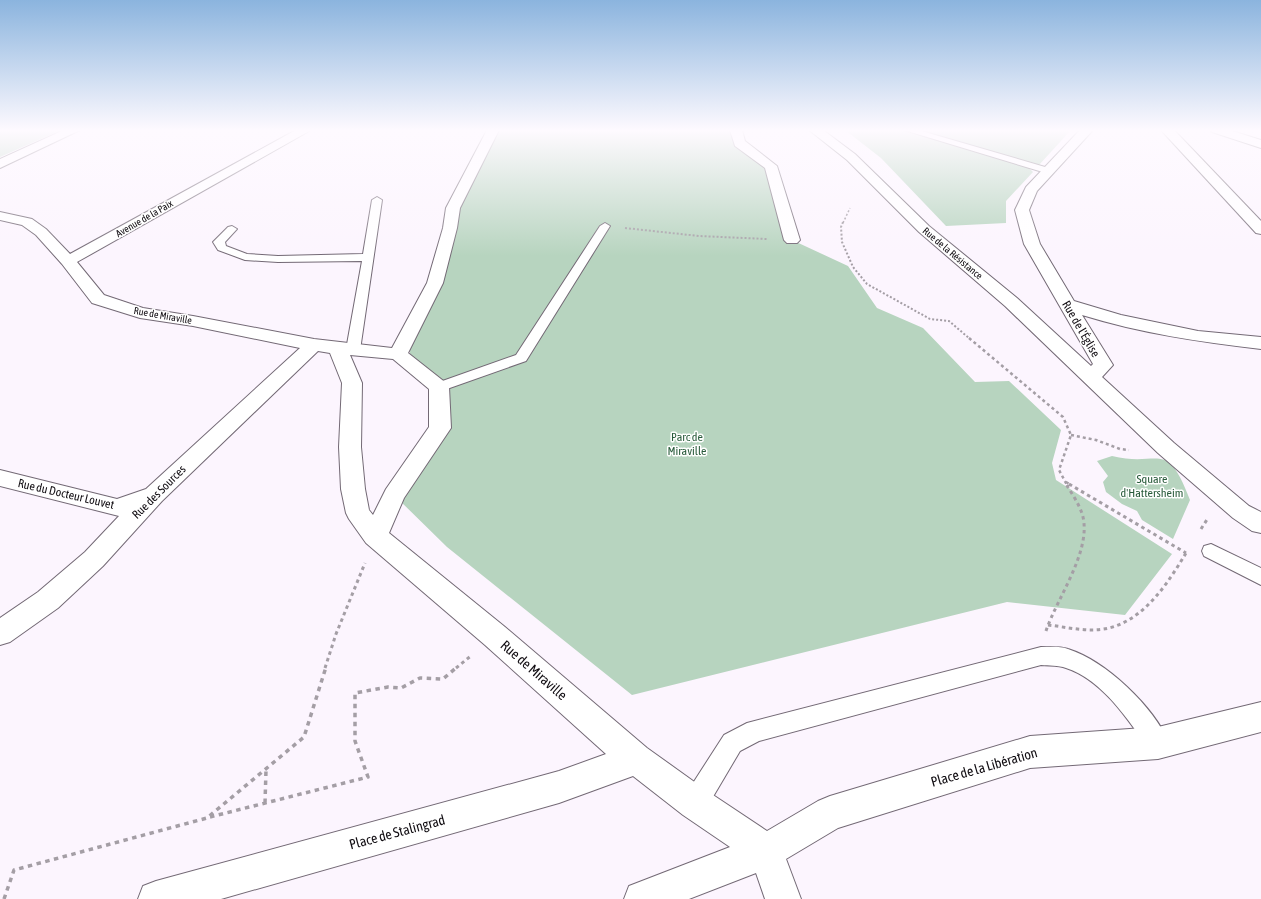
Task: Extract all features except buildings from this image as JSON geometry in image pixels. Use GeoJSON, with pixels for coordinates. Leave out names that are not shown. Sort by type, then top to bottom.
{"type":"FeatureCollection","features":[{"type":"Feature","properties":{"kind":"street","name":"Avenue de la Paix"},"geometry":{"type":"LineString","coordinates":[[68,261],[227,172]]}},
{"type":"Feature","properties":{"kind":"street"},"geometry":{"type":"LineString","coordinates":[[376,536],[394,495],[440,428],[438,387],[398,354],[435,283],[445,250],[453,208],[471,172]]}},
{"type":"Feature","properties":{"kind":"street"},"geometry":{"type":"LineString","coordinates":[[773,172],[792,240]]}},
{"type":"Feature","properties":{"kind":"street","name":"Rue de la Résistance"},"geometry":{"type":"LineString","coordinates":[[865,172],[924,229],[1096,371]]}},
{"type":"Feature","properties":{"kind":"street","name":"Rue de l'Église"},"geometry":{"type":"LineString","coordinates":[[1048,172],[1031,190],[1022,210],[1032,244],[1067,304],[1096,371],[1166,448],[1241,512],[1261,524]]}},
{"type":"Feature","properties":{"kind":"street"},"geometry":{"type":"LineString","coordinates":[[1206,172],[1261,230]]}},
{"type":"Feature","properties":{"kind":"street","name":"Rue de Miraville"},"geometry":{"type":"LineString","coordinates":[[0,216],[27,222],[41,232],[68,261],[98,299],[140,313],[193,321],[314,345],[398,354]]}},
{"type":"Feature","properties":{"kind":"street"},"geometry":{"type":"LineString","coordinates":[[1067,304],[1117,320],[1198,336],[1261,343]]}},
{"type":"Feature","properties":{"kind":"street","name":"Rue des Sources"},"geometry":{"type":"LineString","coordinates":[[0,633],[48,600],[94,559],[154,495],[314,345]]}},
{"type":"Feature","properties":{"kind":"street","name":"Rue de Miraville"},"geometry":{"type":"LineString","coordinates":[[352,350],[350,447],[352,489],[358,513],[376,536],[397,553],[420,575],[495,636],[636,759],[695,802]]}},
{"type":"Feature","properties":{"kind":"street","name":"Rue du Docteur Louvet"},"geometry":{"type":"LineString","coordinates":[[0,478],[117,508],[154,495]]}},
{"type":"Feature","properties":{"kind":"street","name":"Place de la Libération"},"geometry":{"type":"LineString","coordinates":[[642,899],[766,852],[830,813],[1030,752],[1158,743],[1261,717]]}},
{"type":"Feature","properties":{"kind":"street","name":"Place de Stalingrad"},"geometry":{"type":"LineString","coordinates":[[156,899],[559,788],[636,759]]}},
{"type":"Feature","properties":{"kind":"street"},"geometry":{"type":"LineString","coordinates":[[695,802],[766,852],[783,899]]}},
{"type":"Feature","properties":{"kind":"lane"},"geometry":{"type":"LineString","coordinates":[[352,350],[378,200]]}},
{"type":"Feature","properties":{"kind":"lane"},"geometry":{"type":"LineString","coordinates":[[438,387],[521,358],[605,226]]}},
{"type":"Feature","properties":{"kind":"lane"},"geometry":{"type":"LineString","coordinates":[[232,229],[219,242],[222,248],[245,257],[278,259],[368,257]]}},
{"type":"Feature","properties":{"kind":"lane"},"geometry":{"type":"LineString","coordinates":[[1211,551],[1261,577]]}},
{"type":"Feature","properties":{"kind":"lane"},"geometry":{"type":"LineString","coordinates":[[695,802],[732,743],[755,731],[1041,656],[1068,659],[1102,678],[1136,713],[1158,743]]}},
{"type":"Feature","properties":{"kind":"path"},"geometry":{"type":"LineString","coordinates":[[850,208],[841,226],[842,242],[853,267],[867,284],[930,319],[949,321],[1063,417],[1071,435],[1062,457],[1059,470],[1078,505],[1083,520],[1083,540],[1048,625],[1041,656]]}},
{"type":"Feature","properties":{"kind":"path"},"geometry":{"type":"LineString","coordinates":[[605,226],[699,236],[792,240]]}},
{"type":"Feature","properties":{"kind":"path"},"geometry":{"type":"LineString","coordinates":[[1071,435],[1096,440],[1120,449],[1142,450],[1166,448]]}},
{"type":"Feature","properties":{"kind":"path"},"geometry":{"type":"LineString","coordinates":[[1065,481],[1186,553]]}},
{"type":"Feature","properties":{"kind":"path"},"geometry":{"type":"LineString","coordinates":[[1197,535],[1222,496]]}},
{"type":"Feature","properties":{"kind":"path"},"geometry":{"type":"LineString","coordinates":[[207,818],[304,737],[336,634],[376,536]]}},
{"type":"Feature","properties":{"kind":"path"},"geometry":{"type":"LineString","coordinates":[[1048,625],[1084,629],[1108,628],[1131,620],[1168,583],[1190,548]]}},
{"type":"Feature","properties":{"kind":"path"},"geometry":{"type":"LineString","coordinates":[[4,899],[14,870],[265,802],[368,777],[355,741],[355,693],[388,687],[401,688],[420,678],[443,679],[495,636]]}},
{"type":"Feature","properties":{"kind":"path"},"geometry":{"type":"LineString","coordinates":[[265,802],[266,770]]}},
{"type":"Feature","properties":{"kind":"green space","name":"Parc de Miraville"},"geometry":{"type":"Polygon","coordinates":[[[475,172],[773,172],[792,240],[848,266],[877,308],[923,328],[975,382],[1009,381],[1061,430],[1052,463],[1056,480],[1172,554],[1125,615],[1007,602],[632,695],[447,547],[394,495],[440,428],[439,388],[410,365],[410,334],[450,228],[475,172]]]}},
{"type":"Feature","properties":{"kind":"green space"},"geometry":{"type":"Polygon","coordinates":[[[894,172],[1033,172],[1006,201],[1006,223],[946,226],[894,172]]]}},
{"type":"Feature","properties":{"kind":"green space","name":"Square d'Hattersheim"},"geometry":{"type":"Polygon","coordinates":[[[1112,456],[1128,459],[1160,459],[1167,462],[1174,468],[1182,481],[1190,500],[1173,539],[1142,520],[1137,511],[1122,504],[1106,492],[1103,482],[1108,476],[1097,461],[1112,456]]]}}]}
